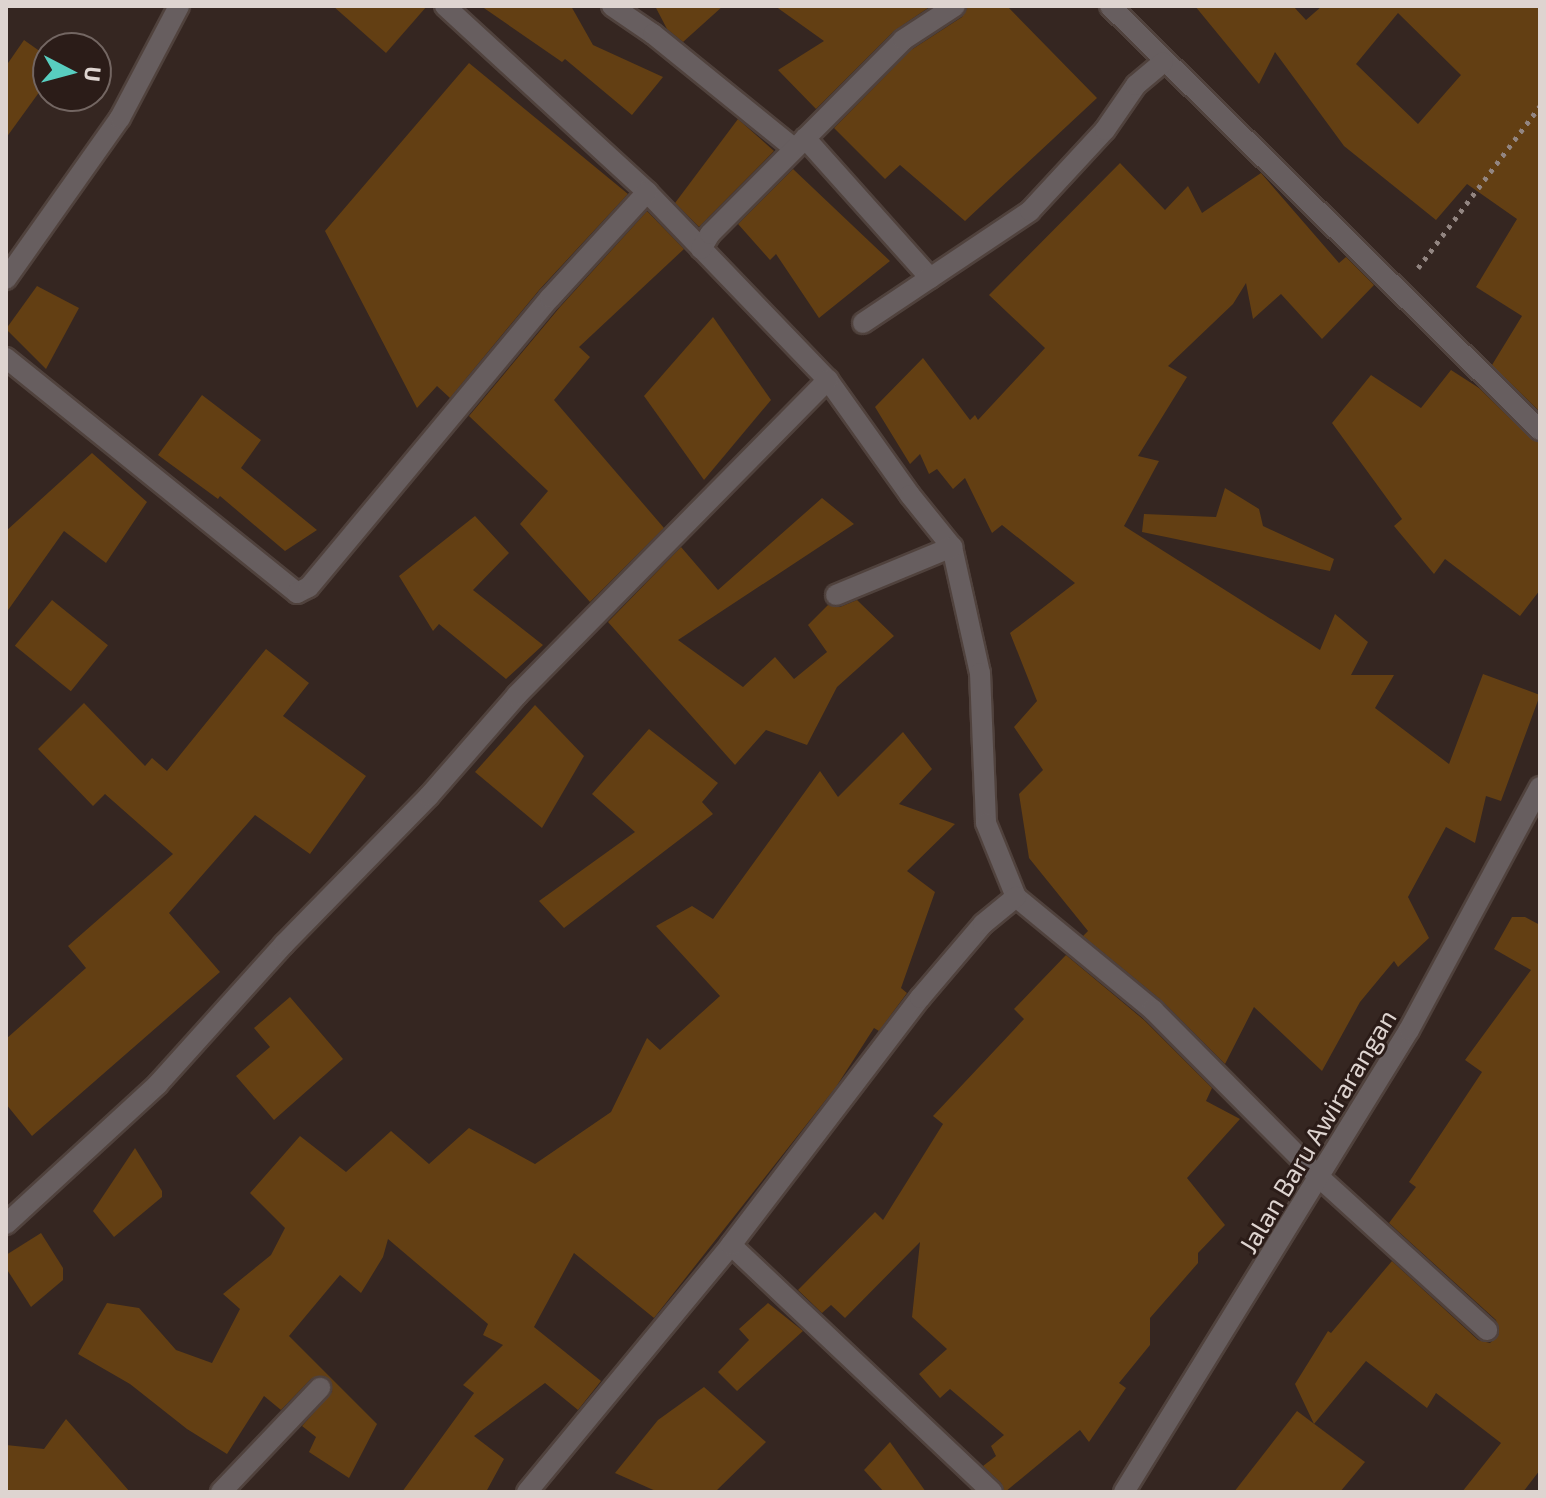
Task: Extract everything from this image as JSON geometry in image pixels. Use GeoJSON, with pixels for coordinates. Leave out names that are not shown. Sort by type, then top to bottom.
{"type":"FeatureCollection","features":[{"type":"Feature","properties":{"kind":"street"},"geometry":{"type":"LineString","coordinates":[[6,279],[120,118],[179,6]]}},
{"type":"Feature","properties":{"kind":"street"},"geometry":{"type":"LineString","coordinates":[[445,6],[647,192],[828,380],[910,495],[952,547],[980,673],[986,823],[1016,897],[1153,1010],[1320,1178],[1487,1330]]}},
{"type":"Feature","properties":{"kind":"street"},"geometry":{"type":"LineString","coordinates":[[612,6],[800,143],[930,278]]}},
{"type":"Feature","properties":{"kind":"street"},"geometry":{"type":"LineString","coordinates":[[701,249],[710,234],[903,40],[955,6]]}},
{"type":"Feature","properties":{"kind":"street"},"geometry":{"type":"LineString","coordinates":[[1110,6],[1163,62],[1540,430]]}},
{"type":"Feature","properties":{"kind":"street"},"geometry":{"type":"LineString","coordinates":[[863,323],[1030,211],[1105,130],[1136,85],[1163,62]]}},
{"type":"Feature","properties":{"kind":"street"},"geometry":{"type":"LineString","coordinates":[[6,358],[297,593],[309,587],[550,298],[647,192]]}},
{"type":"Feature","properties":{"kind":"street"},"geometry":{"type":"LineString","coordinates":[[6,1224],[158,1084],[284,944],[429,796],[517,695],[828,380]]}},
{"type":"Feature","properties":{"kind":"street"},"geometry":{"type":"LineString","coordinates":[[836,595],[952,547]]}},
{"type":"Feature","properties":{"kind":"street","name":"Jalan Baru Awirarangan"},"geometry":{"type":"LineString","coordinates":[[1124,1492],[1409,1030],[1540,787]]}},
{"type":"Feature","properties":{"kind":"street"},"geometry":{"type":"LineString","coordinates":[[527,1492],[731,1245],[920,998],[983,924],[1016,897]]}},
{"type":"Feature","properties":{"kind":"street"},"geometry":{"type":"LineString","coordinates":[[731,1245],[992,1492]]}},
{"type":"Feature","properties":{"kind":"street"},"geometry":{"type":"LineString","coordinates":[[221,1492],[320,1388]]}},
{"type":"Feature","properties":{"kind":"path"},"geometry":{"type":"LineString","coordinates":[[1399,292],[1540,106]]}},
{"type":"Feature","properties":{"kind":"building"},"geometry":{"type":"Polygon","coordinates":[[[333,6],[427,6],[386,53],[333,6]]]}},
{"type":"Feature","properties":{"kind":"building"},"geometry":{"type":"Polygon","coordinates":[[[481,6],[571,6],[593,45],[663,77],[632,115],[565,59],[562,62],[481,6]]]}},
{"type":"Feature","properties":{"kind":"building"},"geometry":{"type":"Polygon","coordinates":[[[655,6],[723,6],[683,42],[667,29],[655,6]]]}},
{"type":"Feature","properties":{"kind":"building"},"geometry":{"type":"Polygon","coordinates":[[[775,6],[931,6],[894,31],[816,109],[778,70],[824,41],[775,6]]]}},
{"type":"Feature","properties":{"kind":"building"},"geometry":{"type":"Polygon","coordinates":[[[968,6],[1007,6],[1097,98],[965,221],[900,165],[885,179],[834,128],[911,50],[962,17],[968,6]]]}},
{"type":"Feature","properties":{"kind":"building"},"geometry":{"type":"Polygon","coordinates":[[[1195,6],[1293,6],[1306,20],[1322,6],[1540,6],[1540,412],[1492,365],[1522,316],[1476,287],[1517,219],[1467,184],[1436,220],[1344,146],[1275,52],[1259,84],[1195,6]],[[1398,13],[1356,64],[1418,124],[1461,75],[1398,13]]]}},
{"type":"Feature","properties":{"kind":"building"},"geometry":{"type":"Polygon","coordinates":[[[24,40],[32,46],[32,102],[6,138],[6,66],[24,40]]]}},
{"type":"Feature","properties":{"kind":"building"},"geometry":{"type":"Polygon","coordinates":[[[469,63],[628,194],[540,289],[450,398],[437,386],[417,408],[325,231],[469,63]]]}},
{"type":"Feature","properties":{"kind":"building"},"geometry":{"type":"Polygon","coordinates":[[[738,119],[774,151],[699,227],[675,203],[738,119]]]}},
{"type":"Feature","properties":{"kind":"building"},"geometry":{"type":"Polygon","coordinates":[[[1120,163],[1165,210],[1188,186],[1202,213],[1261,173],[1339,263],[1346,257],[1374,285],[1322,339],[1281,294],[1253,319],[1246,283],[1233,304],[1168,366],[1187,377],[1138,456],[1159,461],[1124,526],[1320,650],[1335,614],[1368,642],[1351,675],[1394,675],[1375,708],[1449,764],[1483,674],[1540,695],[1501,801],[1486,796],[1475,843],[1446,827],[1408,897],[1429,938],[1398,967],[1394,961],[1360,1002],[1322,1071],[1254,1007],[1225,1064],[1161,1000],[1083,936],[1088,931],[1029,858],[1019,794],[1043,770],[1014,727],[1037,701],[1010,633],[1075,583],[1002,525],[992,533],[965,478],[953,489],[937,469],[929,474],[920,454],[910,464],[875,407],[923,358],[970,420],[975,415],[978,420],[1045,348],[989,295],[1120,163]]]}},
{"type":"Feature","properties":{"kind":"building"},"geometry":{"type":"Polygon","coordinates":[[[793,169],[890,261],[819,318],[776,254],[770,260],[738,224],[793,169]]]}},
{"type":"Feature","properties":{"kind":"building"},"geometry":{"type":"Polygon","coordinates":[[[647,211],[684,249],[579,347],[590,357],[554,400],[664,528],[590,602],[520,524],[548,491],[469,416],[560,307],[647,211]]]}},
{"type":"Feature","properties":{"kind":"building"},"geometry":{"type":"Polygon","coordinates":[[[37,286],[79,308],[46,369],[6,329],[37,286]]]}},
{"type":"Feature","properties":{"kind":"building"},"geometry":{"type":"Polygon","coordinates":[[[713,317],[771,400],[704,480],[644,396],[713,317]]]}},
{"type":"Feature","properties":{"kind":"building"},"geometry":{"type":"Polygon","coordinates":[[[1451,370],[1479,388],[1531,439],[1540,443],[1540,590],[1520,616],[1445,559],[1434,574],[1394,526],[1402,519],[1332,423],[1371,375],[1421,408],[1451,370]]]}},
{"type":"Feature","properties":{"kind":"building"},"geometry":{"type":"Polygon","coordinates":[[[202,395],[261,440],[241,468],[317,530],[285,551],[220,496],[218,499],[158,455],[202,395]]]}},
{"type":"Feature","properties":{"kind":"building"},"geometry":{"type":"Polygon","coordinates":[[[92,453],[147,502],[106,563],[64,531],[6,613],[6,531],[92,453]]]}},
{"type":"Feature","properties":{"kind":"building"},"geometry":{"type":"Polygon","coordinates":[[[1225,488],[1259,509],[1263,526],[1334,559],[1330,571],[1142,532],[1144,514],[1216,517],[1225,488]]]}},
{"type":"Feature","properties":{"kind":"building"},"geometry":{"type":"Polygon","coordinates":[[[822,498],[854,524],[678,640],[743,687],[775,657],[794,679],[827,652],[808,625],[828,605],[840,607],[857,600],[894,636],[837,687],[807,745],[766,730],[735,765],[608,622],[681,547],[718,590],[822,498]]]}},
{"type":"Feature","properties":{"kind":"building"},"geometry":{"type":"Polygon","coordinates":[[[475,516],[509,553],[473,590],[543,645],[506,679],[439,624],[433,631],[399,576],[475,516]]]}},
{"type":"Feature","properties":{"kind":"building"},"geometry":{"type":"Polygon","coordinates":[[[52,600],[108,645],[71,691],[15,646],[52,600]]]}},
{"type":"Feature","properties":{"kind":"building"},"geometry":{"type":"Polygon","coordinates":[[[266,649],[309,683],[283,716],[366,776],[310,854],[255,815],[169,913],[220,972],[32,1136],[6,1104],[6,1039],[86,968],[68,946],[173,854],[105,794],[93,806],[38,749],[84,703],[145,766],[152,758],[167,771],[266,649]]]}},
{"type":"Feature","properties":{"kind":"building"},"geometry":{"type":"Polygon","coordinates":[[[535,705],[584,756],[542,828],[475,772],[535,705]]]}},
{"type":"Feature","properties":{"kind":"building"},"geometry":{"type":"Polygon","coordinates":[[[649,729],[718,783],[702,802],[713,814],[564,928],[539,901],[635,832],[592,794],[649,729]]]}},
{"type":"Feature","properties":{"kind":"building"},"geometry":{"type":"Polygon","coordinates":[[[903,732],[932,769],[899,804],[955,824],[907,871],[935,892],[901,988],[907,993],[879,1031],[874,1028],[836,1087],[654,1318],[574,1253],[534,1327],[601,1381],[578,1410],[545,1383],[474,1436],[504,1459],[486,1492],[402,1492],[474,1393],[463,1385],[503,1345],[483,1335],[488,1324],[388,1239],[383,1257],[361,1293],[340,1275],[289,1336],[377,1424],[349,1478],[309,1452],[316,1437],[302,1426],[332,1392],[332,1384],[324,1376],[311,1379],[281,1410],[264,1396],[227,1454],[187,1429],[130,1384],[78,1354],[107,1303],[139,1308],[176,1350],[212,1363],[240,1309],[223,1294],[271,1255],[285,1228],[250,1193],[300,1136],[346,1172],[391,1131],[429,1164],[469,1128],[535,1164],[611,1112],[647,1038],[660,1050],[720,996],[656,926],[692,906],[713,919],[820,771],[838,797],[903,732]]]}},
{"type":"Feature","properties":{"kind":"building"},"geometry":{"type":"Polygon","coordinates":[[[1512,917],[1525,917],[1540,925],[1540,1470],[1523,1492],[1462,1492],[1501,1443],[1436,1393],[1427,1408],[1366,1361],[1314,1424],[1295,1384],[1328,1331],[1331,1333],[1392,1261],[1478,1340],[1490,1343],[1499,1334],[1496,1320],[1389,1223],[1416,1187],[1409,1182],[1482,1072],[1465,1060],[1531,970],[1494,949],[1512,917]]]}},
{"type":"Feature","properties":{"kind":"building"},"geometry":{"type":"Polygon","coordinates":[[[1066,955],[1144,1020],[1212,1088],[1206,1101],[1240,1119],[1187,1178],[1225,1225],[1198,1253],[1198,1263],[1150,1318],[1150,1345],[1119,1383],[1126,1388],[1089,1442],[1080,1430],[1005,1492],[1001,1483],[983,1466],[996,1456],[991,1446],[1004,1435],[950,1389],[940,1398],[919,1374],[947,1349],[912,1317],[920,1242],[845,1318],[831,1305],[822,1313],[798,1290],[875,1212],[883,1220],[943,1124],[933,1116],[1024,1019],[1014,1009],[1066,955]]]}},
{"type":"Feature","properties":{"kind":"building"},"geometry":{"type":"Polygon","coordinates":[[[290,997],[343,1059],[274,1120],[236,1076],[270,1047],[254,1028],[290,997]]]}},
{"type":"Feature","properties":{"kind":"building"},"geometry":{"type":"Polygon","coordinates":[[[135,1148],[162,1191],[162,1197],[114,1237],[93,1211],[135,1148]]]}},
{"type":"Feature","properties":{"kind":"building"},"geometry":{"type":"Polygon","coordinates":[[[41,1233],[63,1268],[63,1280],[31,1307],[6,1268],[6,1255],[41,1233]]]}},
{"type":"Feature","properties":{"kind":"building"},"geometry":{"type":"Polygon","coordinates":[[[768,1303],[803,1331],[737,1391],[718,1372],[749,1340],[739,1329],[768,1303]]]}},
{"type":"Feature","properties":{"kind":"building"},"geometry":{"type":"Polygon","coordinates":[[[704,1387],[766,1442],[715,1492],[658,1492],[615,1473],[658,1420],[704,1387]]]}},
{"type":"Feature","properties":{"kind":"building"},"geometry":{"type":"Polygon","coordinates":[[[1297,1411],[1365,1462],[1340,1492],[1234,1492],[1297,1411]]]}},
{"type":"Feature","properties":{"kind":"building"},"geometry":{"type":"Polygon","coordinates":[[[66,1419],[130,1492],[6,1492],[6,1445],[44,1449],[66,1419]]]}},
{"type":"Feature","properties":{"kind":"building"},"geometry":{"type":"Polygon","coordinates":[[[890,1442],[926,1492],[884,1492],[864,1470],[890,1442]]]}}]}
